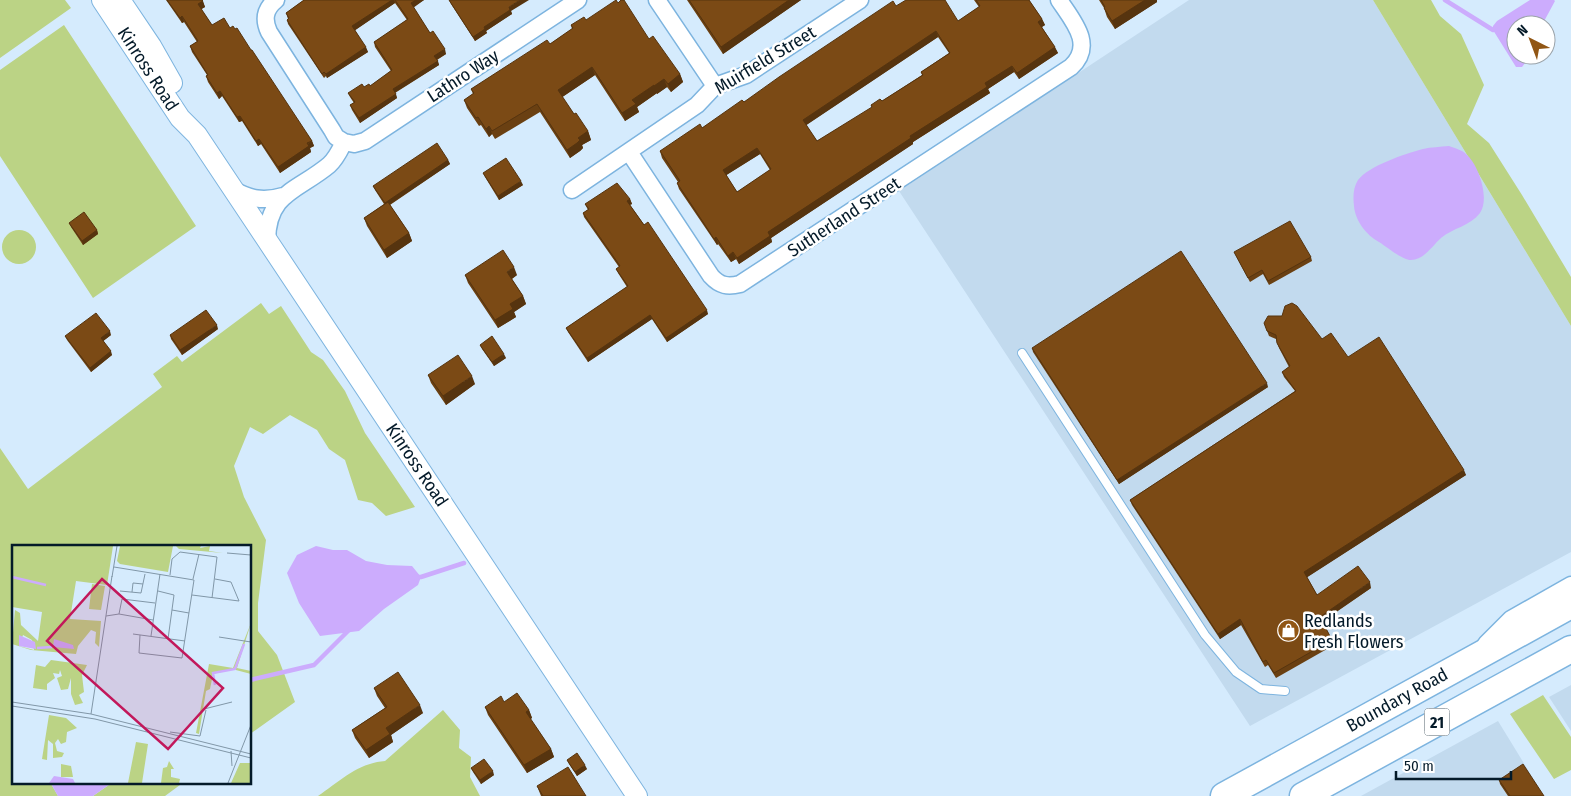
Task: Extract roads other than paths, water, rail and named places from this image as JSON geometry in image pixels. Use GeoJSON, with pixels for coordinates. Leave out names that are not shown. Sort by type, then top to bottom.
{"type":"FeatureCollection","features":[{"type":"Feature","properties":{"kind":"highway","name":"Boundary Road"},"geometry":{"type":"LineString","coordinates":[[1224,796],[1571,605]]}},
{"type":"Feature","properties":{"kind":"highway","name":"21"},"geometry":{"type":"LineString","coordinates":[[1303,796],[1571,649]]}},
{"type":"Feature","properties":{"kind":"street","name":"Kinross Road"},"geometry":{"type":"LineString","coordinates":[[102,0],[180,118],[196,135],[267,240],[637,796]]}},
{"type":"Feature","properties":{"kind":"street","name":"Kinross Road"},"geometry":{"type":"LineString","coordinates":[[120,0],[151,46],[190,114],[196,135]]}},
{"type":"Feature","properties":{"kind":"street"},"geometry":{"type":"LineString","coordinates":[[267,240],[269,218],[284,196],[330,164],[344,142],[336,136],[265,24],[265,15],[269,6],[276,0]]}},
{"type":"Feature","properties":{"kind":"street","name":"Lathro Way"},"geometry":{"type":"LineString","coordinates":[[344,142],[354,144],[365,141],[578,0]]}},
{"type":"Feature","properties":{"kind":"street"},"geometry":{"type":"LineString","coordinates":[[657,0],[715,86]]}},
{"type":"Feature","properties":{"kind":"street","name":"Sutherland Street"},"geometry":{"type":"LineString","coordinates":[[629,152],[711,276],[718,283],[729,286],[740,284],[1071,67],[1078,60],[1082,48],[1081,37],[1059,0]]}},
{"type":"Feature","properties":{"kind":"street","name":"Muirfield Street"},"geometry":{"type":"LineString","coordinates":[[572,190],[697,105],[715,86],[746,76],[858,1]]}},
{"type":"Feature","properties":{"kind":"street"},"geometry":{"type":"LineString","coordinates":[[232,188],[241,194],[260,200],[284,196]]}},
{"type":"Feature","properties":{"kind":"street"},"geometry":{"type":"LineString","coordinates":[[1468,661],[1510,619],[1571,585]]}},
{"type":"Feature","properties":{"kind":"lane"},"geometry":{"type":"LineString","coordinates":[[1022,353],[1205,635],[1236,672],[1261,689],[1285,691]]}},
{"type":"Feature","properties":{"kind":"waterway"},"geometry":{"type":"LineString","coordinates":[[1445,0],[1493,30]]}},
{"type":"Feature","properties":{"kind":"waterway"},"geometry":{"type":"LineString","coordinates":[[415,577],[421,577],[464,563]]}},
{"type":"Feature","properties":{"kind":"waterway"},"geometry":{"type":"LineString","coordinates":[[251,680],[314,665],[349,630]]}},
{"type":"Feature","properties":{"kind":"place","name":"Redlands Fresh Flowers"},"geometry":{"type":"Point","coordinates":[1288,631]}}]}
